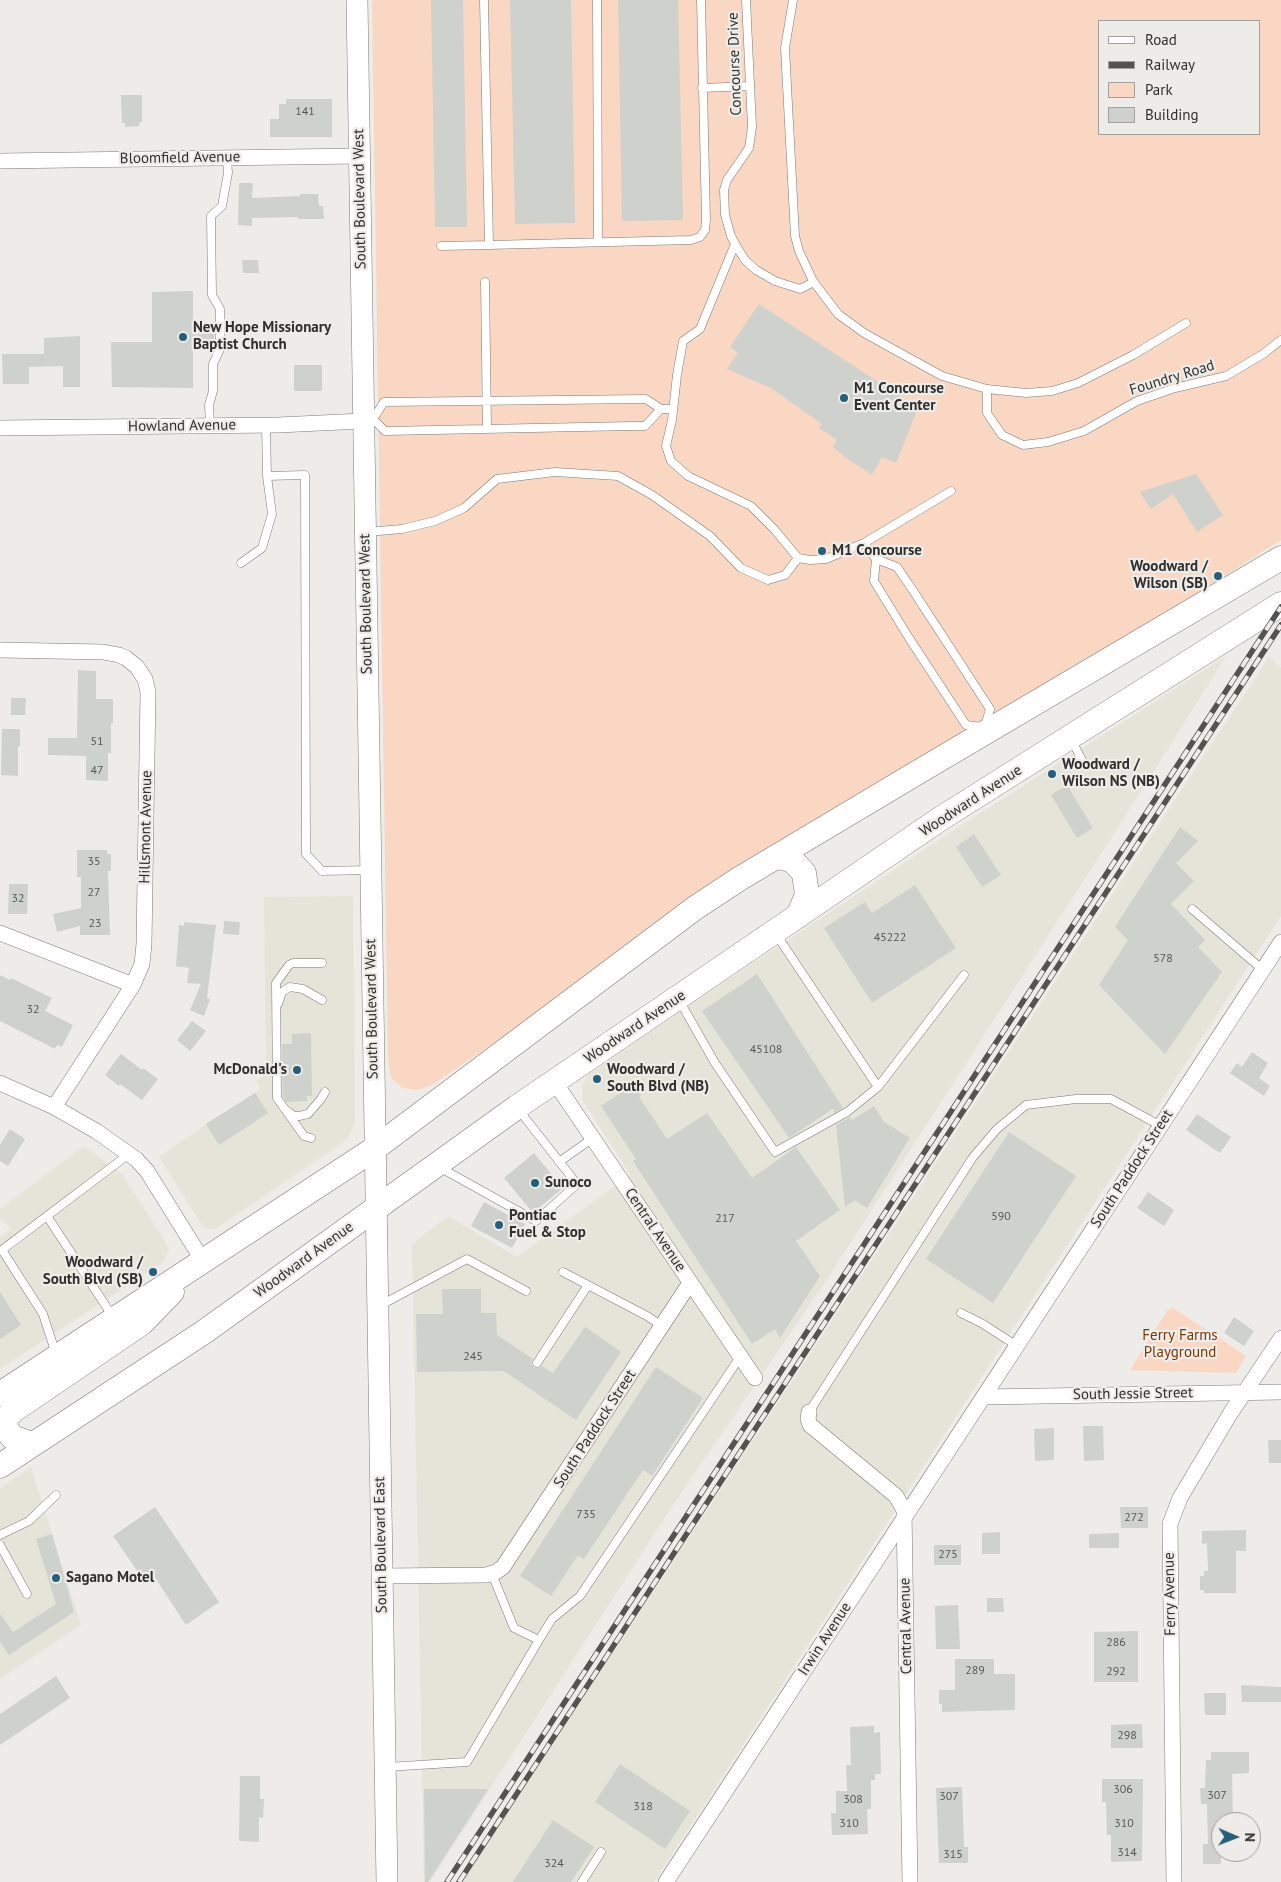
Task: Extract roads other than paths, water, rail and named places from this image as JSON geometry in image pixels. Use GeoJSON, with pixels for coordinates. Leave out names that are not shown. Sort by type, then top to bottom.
{"type":"FeatureCollection","features":[{"type":"Feature","properties":{"kind":"main road"},"geometry":{"type":"LineString","coordinates":[[0,1393],[374,1149],[695,908],[985,730],[1281,558]]}},
{"type":"Feature","properties":{"kind":"main road","name":"Woodward Avenue"},"geometry":{"type":"LineString","coordinates":[[0,1466],[204,1332],[554,1081],[775,933],[940,819],[1281,604]]}},
{"type":"Feature","properties":{"kind":"main road"},"geometry":{"type":"LineString","coordinates":[[776,857],[792,860],[804,873],[807,895],[798,916]]}},
{"type":"Feature","properties":{"kind":"main road"},"geometry":{"type":"LineString","coordinates":[[32,1444],[12,1437],[6,1428],[6,1420],[14,1410],[142,1323],[203,1261]]}},
{"type":"Feature","properties":{"kind":"street","name":"South Boulevard West"},"geometry":{"type":"LineString","coordinates":[[357,0],[359,156],[368,420],[365,532],[375,1208]]}},
{"type":"Feature","properties":{"kind":"street","name":"Bloomfield Avenue"},"geometry":{"type":"LineString","coordinates":[[0,161],[359,156]]}},
{"type":"Feature","properties":{"kind":"street","name":"Howland Avenue"},"geometry":{"type":"LineString","coordinates":[[0,428],[266,425],[368,420]]}},
{"type":"Feature","properties":{"kind":"street","name":"Hillsmont Avenue"},"geometry":{"type":"LineString","coordinates":[[0,650],[111,653],[132,662],[145,678],[149,699],[142,964],[133,985],[54,1107]]}},
{"type":"Feature","properties":{"kind":"street"},"geometry":{"type":"LineString","coordinates":[[0,933],[133,985]]}},
{"type":"Feature","properties":{"kind":"street","name":"South Paddock Street"},"geometry":{"type":"LineString","coordinates":[[984,1396],[1281,942]]}},
{"type":"Feature","properties":{"kind":"street","name":"Central Avenue"},"geometry":{"type":"LineString","coordinates":[[554,1081],[755,1378]]}},
{"type":"Feature","properties":{"kind":"street"},"geometry":{"type":"LineString","coordinates":[[0,1083],[54,1107],[96,1131],[129,1154],[147,1171],[203,1261]]}},
{"type":"Feature","properties":{"kind":"street","name":"South Boulevard East"},"geometry":{"type":"LineString","coordinates":[[375,1208],[387,1882]]}},
{"type":"Feature","properties":{"kind":"street","name":"South Paddock Street"},"geometry":{"type":"LineString","coordinates":[[494,1573],[506,1564],[690,1283]]}},
{"type":"Feature","properties":{"kind":"street","name":"Ferry Avenue"},"geometry":{"type":"LineString","coordinates":[[1174,1882],[1170,1524],[1180,1498],[1244,1393],[1281,1338]]}},
{"type":"Feature","properties":{"kind":"street","name":"South Jessie Street"},"geometry":{"type":"LineString","coordinates":[[984,1396],[1281,1392]]}},
{"type":"Feature","properties":{"kind":"street","name":"Irwin Avenue"},"geometry":{"type":"LineString","coordinates":[[666,1882],[984,1396]]}},
{"type":"Feature","properties":{"kind":"street","name":"Central Avenue"},"geometry":{"type":"LineString","coordinates":[[809,1412],[808,1419],[810,1425],[896,1496],[904,1510],[910,1882]]}},
{"type":"Feature","properties":{"kind":"street"},"geometry":{"type":"LineString","coordinates":[[382,1576],[494,1573]]}},
{"type":"Feature","properties":{"kind":"lane"},"geometry":{"type":"LineString","coordinates":[[484,0],[489,245]]}},
{"type":"Feature","properties":{"kind":"lane"},"geometry":{"type":"LineString","coordinates":[[597,0],[598,242]]}},
{"type":"Feature","properties":{"kind":"lane"},"geometry":{"type":"LineString","coordinates":[[442,246],[691,240],[700,237],[705,230],[706,220],[701,0]]}},
{"type":"Feature","properties":{"kind":"lane","name":"Concourse Drive"},"geometry":{"type":"LineString","coordinates":[[746,0],[752,127],[749,148],[728,180],[724,190],[725,215],[735,244],[745,260],[756,270],[775,281],[800,290],[814,282]]}},
{"type":"Feature","properties":{"kind":"lane"},"geometry":{"type":"LineString","coordinates":[[793,0],[785,48],[792,219],[799,252],[814,282],[838,314],[864,333],[942,376],[971,386],[987,389],[1033,392],[1064,388],[1132,355],[1186,323]]}},
{"type":"Feature","properties":{"kind":"lane"},"geometry":{"type":"LineString","coordinates":[[702,88],[750,86]]}},
{"type":"Feature","properties":{"kind":"lane"},"geometry":{"type":"LineString","coordinates":[[210,426],[209,405],[213,391],[213,364],[220,349],[220,309],[212,295],[211,216],[222,206],[228,173],[227,158]]}},
{"type":"Feature","properties":{"kind":"lane"},"geometry":{"type":"LineString","coordinates":[[735,244],[700,329],[683,342],[666,446],[671,461],[688,476],[751,506],[774,529],[798,558],[810,560],[826,559],[864,543],[951,491]]}},
{"type":"Feature","properties":{"kind":"lane"},"geometry":{"type":"LineString","coordinates":[[485,282],[487,429]]}},
{"type":"Feature","properties":{"kind":"lane","name":"Foundry Road"},"geometry":{"type":"LineString","coordinates":[[987,389],[987,413],[1002,435],[1023,445],[1048,442],[1084,431],[1137,401],[1175,388],[1226,376],[1264,354],[1281,340]]}},
{"type":"Feature","properties":{"kind":"lane"},"geometry":{"type":"LineString","coordinates":[[660,409],[645,426],[385,431],[368,420],[384,402],[646,399],[660,409],[673,409]]}},
{"type":"Feature","properties":{"kind":"lane"},"geometry":{"type":"LineString","coordinates":[[241,564],[262,548],[272,514],[267,476],[266,425]]}},
{"type":"Feature","properties":{"kind":"lane"},"geometry":{"type":"LineString","coordinates":[[365,532],[402,529],[435,521],[464,508],[497,478],[555,472],[618,476],[652,495],[710,536],[741,568],[768,580],[785,575],[798,558]]}},
{"type":"Feature","properties":{"kind":"lane"},"geometry":{"type":"LineString","coordinates":[[267,476],[305,475],[306,854],[322,871],[370,870]]}},
{"type":"Feature","properties":{"kind":"lane"},"geometry":{"type":"LineString","coordinates":[[864,543],[876,559],[897,567],[990,709],[985,730],[966,724],[909,638],[874,581],[876,559]]}},
{"type":"Feature","properties":{"kind":"lane"},"geometry":{"type":"LineString","coordinates":[[1070,738],[1085,766]]}},
{"type":"Feature","properties":{"kind":"lane"},"geometry":{"type":"LineString","coordinates":[[1192,910],[1263,970]]}},
{"type":"Feature","properties":{"kind":"lane"},"geometry":{"type":"LineString","coordinates":[[775,933],[878,1087]]}},
{"type":"Feature","properties":{"kind":"lane"},"geometry":{"type":"LineString","coordinates":[[312,1138],[304,1136],[277,1098],[276,983],[289,965],[296,962],[322,962]]}},
{"type":"Feature","properties":{"kind":"lane"},"geometry":{"type":"LineString","coordinates":[[678,998],[715,1063],[775,1152],[846,1112],[878,1087],[964,975]]}},
{"type":"Feature","properties":{"kind":"lane"},"geometry":{"type":"LineString","coordinates":[[275,1011],[282,992],[290,987],[303,989],[322,1000]]}},
{"type":"Feature","properties":{"kind":"lane"},"geometry":{"type":"LineString","coordinates":[[285,1110],[294,1116],[308,1114],[325,1092]]}},
{"type":"Feature","properties":{"kind":"lane"},"geometry":{"type":"LineString","coordinates":[[809,1412],[973,1157],[997,1129],[1026,1105],[1076,1099],[1111,1099],[1161,1126]]}},
{"type":"Feature","properties":{"kind":"lane"},"geometry":{"type":"LineString","coordinates":[[435,1165],[536,1220],[577,1184],[517,1107]]}},
{"type":"Feature","properties":{"kind":"lane"},"geometry":{"type":"LineString","coordinates":[[559,1162],[592,1138]]}},
{"type":"Feature","properties":{"kind":"lane"},"geometry":{"type":"LineString","coordinates":[[57,1356],[43,1314],[2,1250],[129,1154]]}},
{"type":"Feature","properties":{"kind":"lane"},"geometry":{"type":"LineString","coordinates":[[47,1216],[114,1319]]}},
{"type":"Feature","properties":{"kind":"lane"},"geometry":{"type":"LineString","coordinates":[[377,1308],[467,1259],[526,1291]]}},
{"type":"Feature","properties":{"kind":"lane"},"geometry":{"type":"LineString","coordinates":[[563,1272],[647,1316],[662,1326]]}},
{"type":"Feature","properties":{"kind":"lane"},"geometry":{"type":"LineString","coordinates":[[537,1362],[588,1285]]}},
{"type":"Feature","properties":{"kind":"lane"},"geometry":{"type":"LineString","coordinates":[[961,1313],[983,1324],[1017,1346]]}},
{"type":"Feature","properties":{"kind":"lane"},"geometry":{"type":"LineString","coordinates":[[385,1768],[467,1762],[552,1619],[580,1596],[740,1357]]}},
{"type":"Feature","properties":{"kind":"lane"},"geometry":{"type":"LineString","coordinates":[[0,1534],[29,1521],[56,1495]]}},
{"type":"Feature","properties":{"kind":"lane"},"geometry":{"type":"LineString","coordinates":[[0,1545],[27,1594]]}},
{"type":"Feature","properties":{"kind":"lane"},"geometry":{"type":"LineString","coordinates":[[494,1573],[514,1628],[540,1640]]}},
{"type":"Feature","properties":{"kind":"lane"},"geometry":{"type":"LineString","coordinates":[[582,1882],[601,1852]]}},
{"type":"Feature","properties":{"kind":"railway"},"geometry":{"type":"LineString","coordinates":[[447,1882],[1281,607]]}},
{"type":"Feature","properties":{"kind":"railway"},"geometry":{"type":"LineString","coordinates":[[459,1882],[1281,625]]}},
{"type":"Feature","properties":{"kind":"place","name":"New Hope Missionary Baptist Church"},"geometry":{"type":"Point","coordinates":[183,337]}},
{"type":"Feature","properties":{"kind":"place","name":"M1 Concourse Event Center"},"geometry":{"type":"Point","coordinates":[844,398]}},
{"type":"Feature","properties":{"kind":"place","name":"M1 Concourse"},"geometry":{"type":"Point","coordinates":[822,551]}},
{"type":"Feature","properties":{"kind":"place","name":"Woodward / Wilson (SB)"},"geometry":{"type":"Point","coordinates":[1218,576]}},
{"type":"Feature","properties":{"kind":"place","name":"Woodward / Wilson NS (NB)"},"geometry":{"type":"Point","coordinates":[1052,774]}},
{"type":"Feature","properties":{"kind":"place","name":"McDonald's"},"geometry":{"type":"Point","coordinates":[297,1070]}},
{"type":"Feature","properties":{"kind":"place","name":"Woodward / South Blvd (NB)"},"geometry":{"type":"Point","coordinates":[597,1079]}},
{"type":"Feature","properties":{"kind":"place","name":"Sunoco"},"geometry":{"type":"Point","coordinates":[535,1183]}},
{"type":"Feature","properties":{"kind":"place","name":"Pontiac Fuel & Stop"},"geometry":{"type":"Point","coordinates":[499,1225]}},
{"type":"Feature","properties":{"kind":"place","name":"Woodward / South Blvd (SB)"},"geometry":{"type":"Point","coordinates":[153,1272]}},
{"type":"Feature","properties":{"kind":"place","name":"Sagano Motel"},"geometry":{"type":"Point","coordinates":[56,1578]}},
{"type":"Feature","properties":{"kind":"park label","name":"Ferry Farms Playground"},"geometry":{"type":"Point","coordinates":[1180,1344]}}]}
